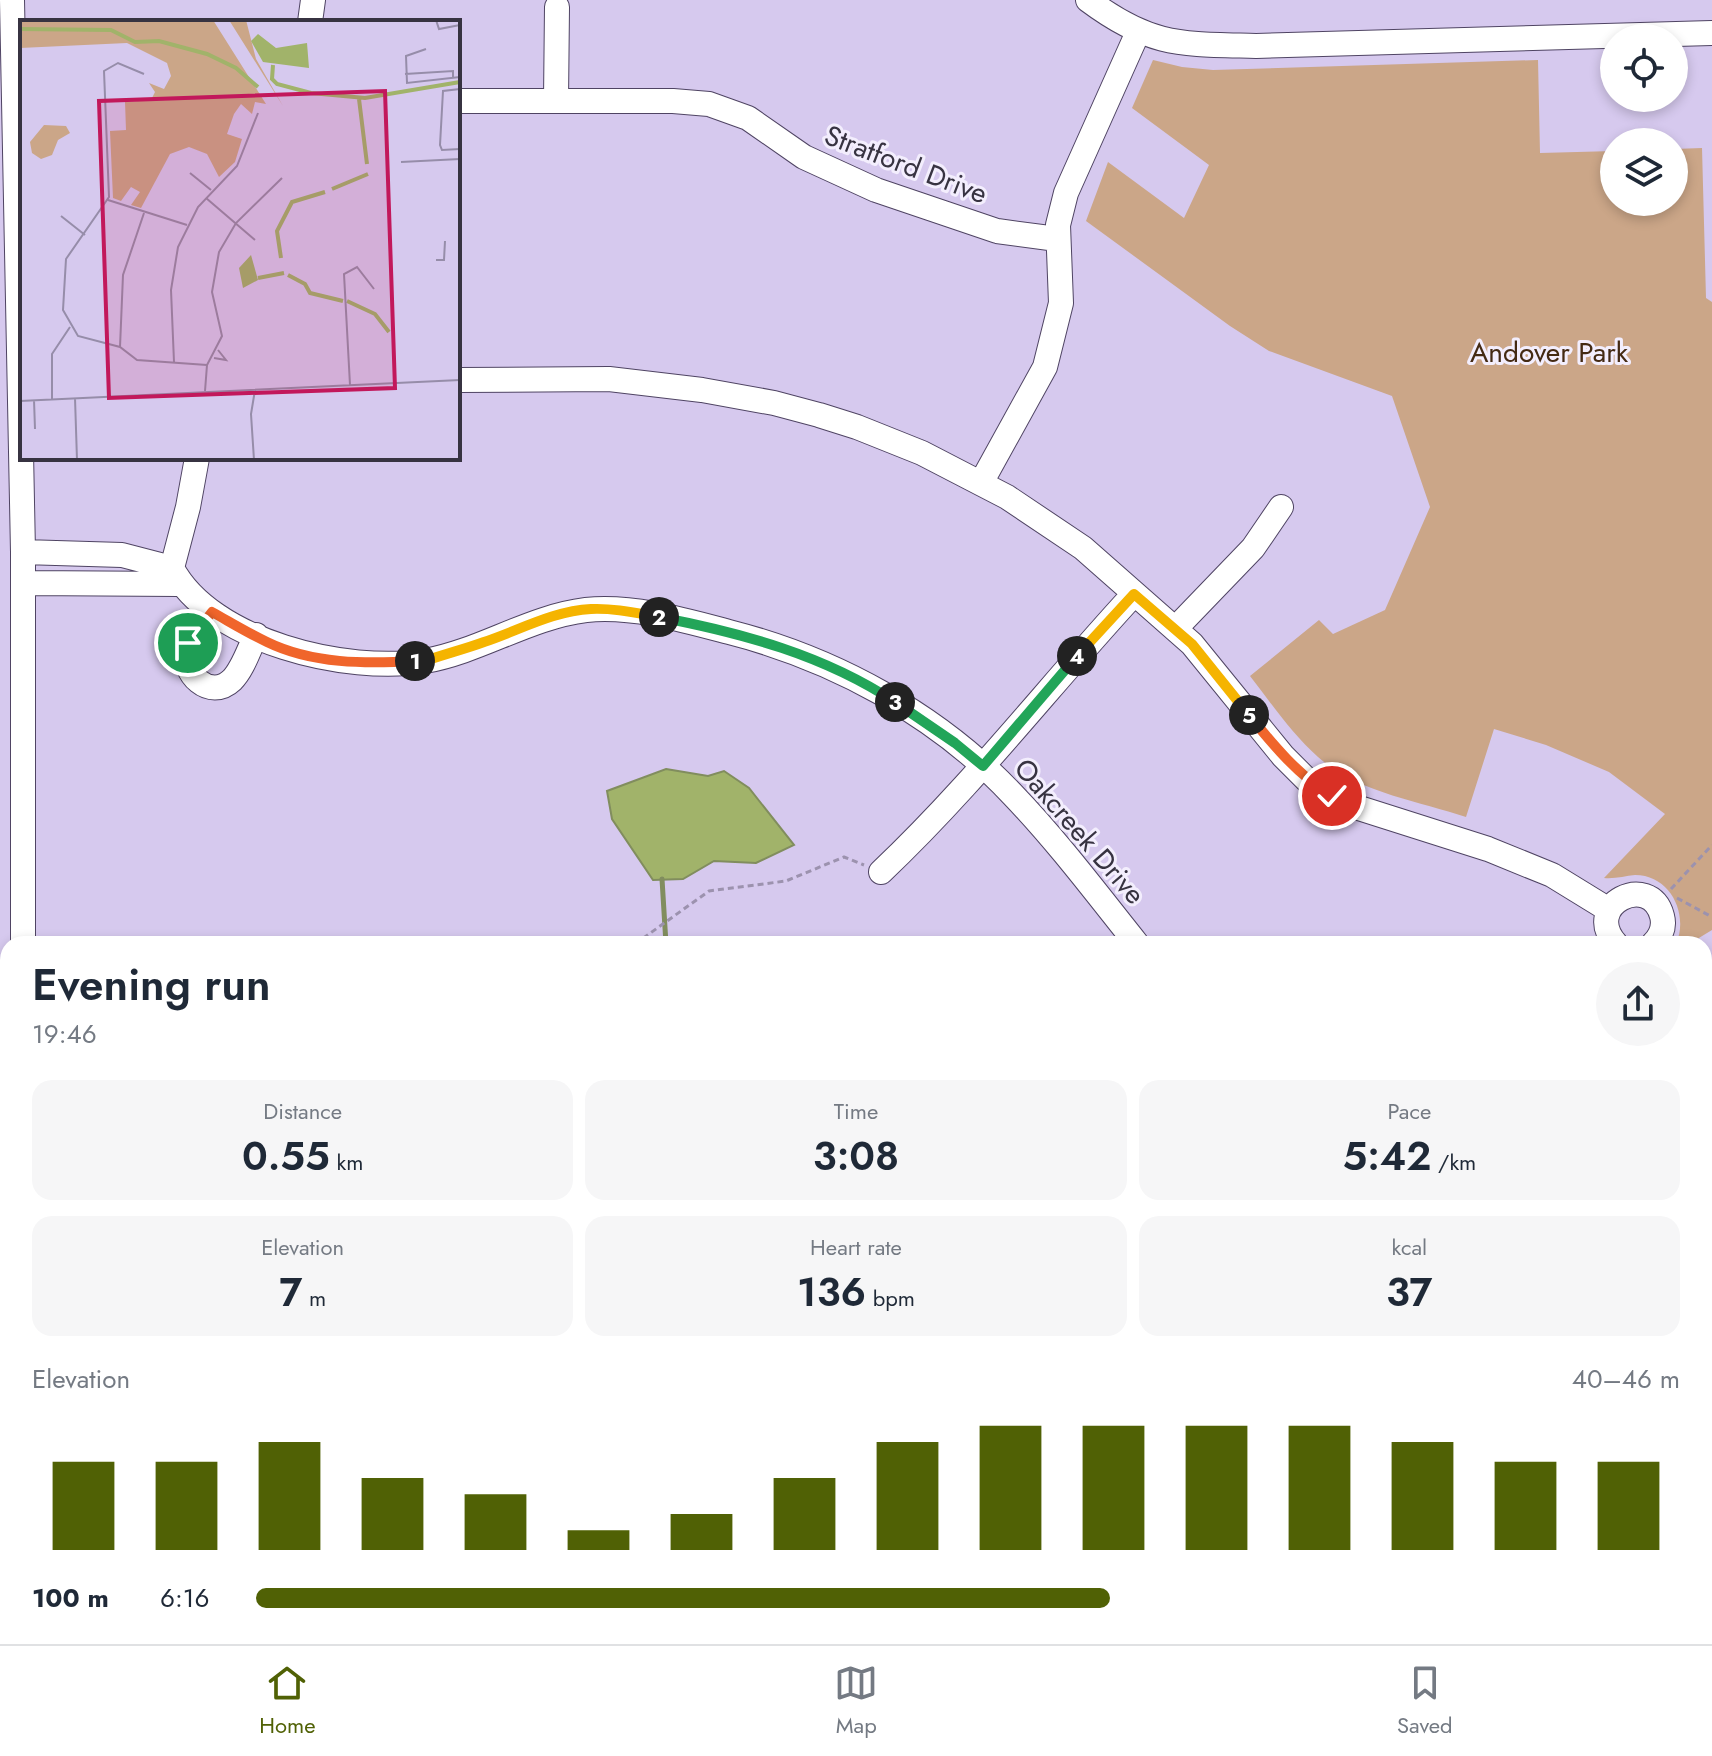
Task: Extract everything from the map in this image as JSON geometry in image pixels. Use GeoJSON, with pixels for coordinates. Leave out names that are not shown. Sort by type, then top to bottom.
{"type":"FeatureCollection","features":[{"type":"Feature","properties":{"kind":"street"},"geometry":{"type":"LineString","coordinates":[[12,0],[20,401]]}},
{"type":"Feature","properties":{"kind":"street"},"geometry":{"type":"LineString","coordinates":[[310,20],[313,0]]}},
{"type":"Feature","properties":{"kind":"street"},"geometry":{"type":"LineString","coordinates":[[1088,0],[1138,32],[1156,39],[1188,44],[1256,46],[1712,33]]}},
{"type":"Feature","properties":{"kind":"street"},"geometry":{"type":"LineString","coordinates":[[556,100],[557,7]]}},
{"type":"Feature","properties":{"kind":"street"},"geometry":{"type":"LineString","coordinates":[[981,483],[1045,367],[1061,303],[1057,239],[1066,193],[1138,32]]}},
{"type":"Feature","properties":{"kind":"street","name":"Stratford Drive"},"geometry":{"type":"LineString","coordinates":[[460,101],[673,101],[709,104],[748,118],[804,157],[876,190],[997,231],[1057,239]]}},
{"type":"Feature","properties":{"kind":"street"},"geometry":{"type":"LineString","coordinates":[[460,380],[609,379],[647,382],[774,403],[878,435],[981,483],[1083,548],[1192,644],[1283,756],[1308,781],[1359,808],[1488,849],[1552,875],[1609,910]]}},
{"type":"Feature","properties":{"kind":"street"},"geometry":{"type":"LineString","coordinates":[[21,460],[23,583],[11,841],[22,936]]}},
{"type":"Feature","properties":{"kind":"street"},"geometry":{"type":"LineString","coordinates":[[23,583],[176,576],[197,460]]}},
{"type":"Feature","properties":{"kind":"street"},"geometry":{"type":"LineString","coordinates":[[1175,629],[1253,548],[1281,507]]}},
{"type":"Feature","properties":{"kind":"street","name":"Oakcreek Drive"},"geometry":{"type":"LineString","coordinates":[[23,552],[122,555],[176,576],[212,612],[256,635],[293,651],[334,661],[425,661],[485,642],[533,622],[590,609],[623,610],[663,617],[729,632],[818,660],[889,698],[983,766],[1044,830],[1130,936]]}},
{"type":"Feature","properties":{"kind":"street"},"geometry":{"type":"LineString","coordinates":[[881,872],[983,766],[1134,594]]}},
{"type":"Feature","properties":{"kind":"street"},"geometry":{"type":"LineString","coordinates":[[212,612],[188,643],[186,658],[189,672],[197,681],[215,687],[231,681],[256,635]]}},
{"type":"Feature","properties":{"kind":"street"},"geometry":{"type":"LineString","coordinates":[[1611,936],[1607,929],[1609,910],[1614,902],[1631,894],[1640,894],[1657,903],[1663,921],[1659,936]]}},
{"type":"Feature","properties":{"kind":"path"},"geometry":{"type":"LineString","coordinates":[[1712,845],[1668,892],[1712,917]]}},
{"type":"Feature","properties":{"kind":"path"},"geometry":{"type":"LineString","coordinates":[[646,936],[709,891],[786,881],[844,857],[881,872]]}},
{"type":"Feature","properties":{"kind":"green space","name":"Andover Park"},"geometry":{"type":"Polygon","coordinates":[[[1153,60],[1213,70],[1538,60],[1540,153],[1600,151],[1600,216],[1688,216],[1688,148],[1702,148],[1706,298],[1712,302],[1712,930],[1702,936],[1678,936],[1678,909],[1667,889],[1648,877],[1604,878],[1665,814],[1609,772],[1546,745],[1494,729],[1466,817],[1369,787],[1334,769],[1299,738],[1250,676],[1319,620],[1333,634],[1385,610],[1430,507],[1392,396],[1269,351],[1086,221],[1108,162],[1184,218],[1209,165],[1132,108],[1153,60]]]}},
{"type":"Feature","properties":{"kind":"shaded area"},"geometry":{"type":"Polygon","coordinates":[[[666,769],[708,776],[724,771],[749,788],[794,845],[756,863],[714,861],[683,879],[653,880],[612,819],[607,791],[666,769]]]}},
{"type":"Feature","properties":{"kind":"waterway"},"geometry":{"type":"LineString","coordinates":[[662,879],[666,936]]}},
{"type":"Feature","properties":{"kind":"route"},"geometry":{"type":"LineString","coordinates":[[188,643],[212,612],[268,643],[334,661],[425,661],[569,612],[623,610],[729,632],[818,660],[889,698],[983,766],[1134,594],[1192,644],[1283,756],[1308,781],[1332,796]]}}]}
